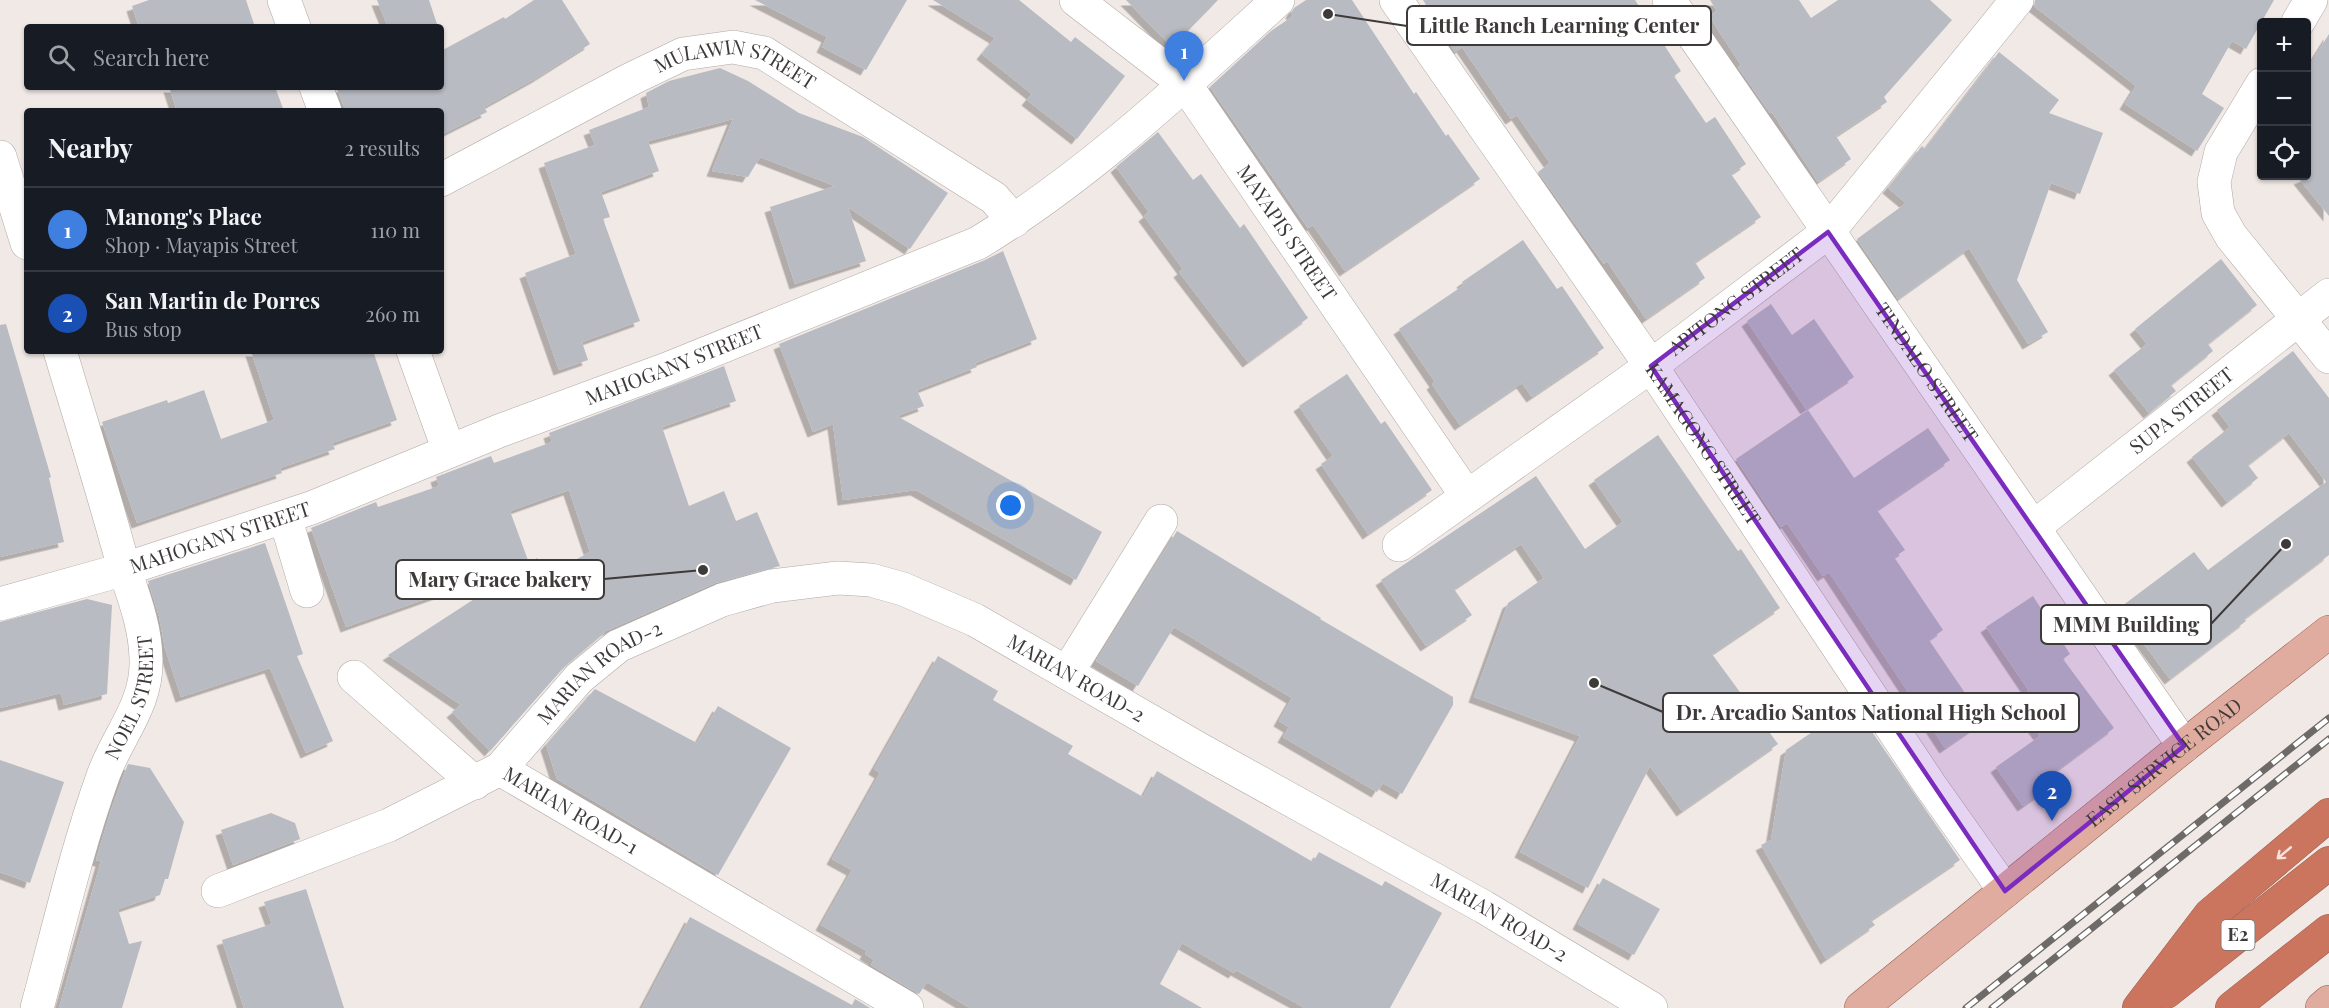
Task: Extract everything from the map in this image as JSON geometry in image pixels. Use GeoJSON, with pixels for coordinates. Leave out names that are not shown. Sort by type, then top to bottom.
{"type":"FeatureCollection","features":[{"type":"Feature","properties":{"kind":"highway"},"geometry":{"type":"LineString","coordinates":[[2139,1008],[2210,915],[2329,815]]}},
{"type":"Feature","properties":{"kind":"highway","name":"E2"},"geometry":{"type":"LineString","coordinates":[[2146,1008],[2329,863]]}},
{"type":"Feature","properties":{"kind":"highway","name":"E2"},"geometry":{"type":"LineString","coordinates":[[2166,1008],[2329,880]]}},
{"type":"Feature","properties":{"kind":"highway"},"geometry":{"type":"LineString","coordinates":[[2232,1008],[2329,931]]}},
{"type":"Feature","properties":{"kind":"highway"},"geometry":{"type":"LineString","coordinates":[[2258,1008],[2329,951]]}},
{"type":"Feature","properties":{"kind":"main road","name":"EAST SERVICE ROAD"},"geometry":{"type":"LineString","coordinates":[[1861,1008],[2184,746],[2329,632]]}},
{"type":"Feature","properties":{"kind":"main road"},"geometry":{"type":"LineString","coordinates":[[2322,1008],[2329,1002]]}},
{"type":"Feature","properties":{"kind":"street"},"geometry":{"type":"LineString","coordinates":[[284,0],[293,24]]}},
{"type":"Feature","properties":{"kind":"street","name":"MAYAPIS STREET"},"geometry":{"type":"LineString","coordinates":[[1076,0],[1185,84],[1466,495]]}},
{"type":"Feature","properties":{"kind":"street","name":"MAHOGANY STREET"},"geometry":{"type":"LineString","coordinates":[[0,604],[125,569],[285,517],[449,451],[667,369],[967,247],[1014,221],[1078,173],[1185,84],[1278,0]]}},
{"type":"Feature","properties":{"kind":"street","name":"KAMAGONG STREET"},"geometry":{"type":"LineString","coordinates":[[1396,0],[1651,366],[1930,785],[2005,891]]}},
{"type":"Feature","properties":{"kind":"street","name":"TINDALO STREET"},"geometry":{"type":"LineString","coordinates":[[1669,0],[2184,746]]}},
{"type":"Feature","properties":{"kind":"street"},"geometry":{"type":"LineString","coordinates":[[2300,18],[2311,0]]}},
{"type":"Feature","properties":{"kind":"street"},"geometry":{"type":"LineString","coordinates":[[2320,0],[2329,7]]}},
{"type":"Feature","properties":{"kind":"street","name":"APITONG STREET"},"geometry":{"type":"LineString","coordinates":[[1399,545],[1466,495],[1651,366],[1828,232],[1999,8]]}},
{"type":"Feature","properties":{"kind":"street","name":"MULAWIN STREET"},"geometry":{"type":"LineString","coordinates":[[444,178],[631,79],[683,54],[733,46],[764,53],[994,198],[1014,221]]}},
{"type":"Feature","properties":{"kind":"street"},"geometry":{"type":"LineString","coordinates":[[317,90],[324,108]]}},
{"type":"Feature","properties":{"kind":"street"},"geometry":{"type":"LineString","coordinates":[[2257,92],[2221,152],[2214,182],[2218,213],[2231,236],[2329,357]]}},
{"type":"Feature","properties":{"kind":"street"},"geometry":{"type":"LineString","coordinates":[[0,158],[24,234]]}},
{"type":"Feature","properties":{"kind":"street","name":"SUPA STREET"},"geometry":{"type":"LineString","coordinates":[[2034,527],[2329,296]]}},
{"type":"Feature","properties":{"kind":"street","name":"NOEL STREET"},"geometry":{"type":"LineString","coordinates":[[37,1008],[90,815],[104,772],[136,711],[144,687],[146,659],[140,612],[61,354]]}},
{"type":"Feature","properties":{"kind":"street"},"geometry":{"type":"LineString","coordinates":[[414,354],[449,451]]}},
{"type":"Feature","properties":{"kind":"street"},"geometry":{"type":"LineString","coordinates":[[285,517],[308,591]]}},
{"type":"Feature","properties":{"kind":"street"},"geometry":{"type":"LineString","coordinates":[[1067,673],[1161,521]]}},
{"type":"Feature","properties":{"kind":"street","name":"MARIAN ROAD-2"},"geometry":{"type":"LineString","coordinates":[[487,776],[579,678],[618,646],[722,600],[772,586],[838,578],[871,580],[903,589],[975,620],[1484,907],[1651,1008]]}},
{"type":"Feature","properties":{"kind":"street"},"geometry":{"type":"LineString","coordinates":[[354,677],[487,776]]}},
{"type":"Feature","properties":{"kind":"street","name":"MARIAN ROAD-1"},"geometry":{"type":"LineString","coordinates":[[218,891],[389,825],[487,776],[907,1008]]}},
{"type":"Feature","properties":{"kind":"highlighted area"},"geometry":{"type":"Polygon","coordinates":[[[1828,232],[2184,746],[2005,891],[1651,366],[1828,232]]]}},
{"type":"Feature","properties":{"kind":"building"},"geometry":{"type":"Polygon","coordinates":[[[149,0],[246,0],[254,24],[138,24],[132,6],[149,0]]]}},
{"type":"Feature","properties":{"kind":"building"},"geometry":{"type":"Polygon","coordinates":[[[377,0],[429,0],[437,24],[387,24],[377,0]]]}},
{"type":"Feature","properties":{"kind":"building"},"geometry":{"type":"Polygon","coordinates":[[[534,0],[562,0],[590,44],[538,77],[484,107],[487,112],[444,134],[444,108],[345,108],[337,90],[444,90],[444,49],[504,17],[505,19],[534,0]]]}},
{"type":"Feature","properties":{"kind":"building"},"geometry":{"type":"Polygon","coordinates":[[[755,0],[907,0],[866,70],[822,47],[827,37],[755,0]]]}},
{"type":"Feature","properties":{"kind":"building"},"geometry":{"type":"Polygon","coordinates":[[[933,0],[1019,0],[1071,42],[1075,37],[1125,76],[1077,139],[1027,100],[1032,94],[982,54],[995,38],[933,0]]]}},
{"type":"Feature","properties":{"kind":"building"},"geometry":{"type":"Polygon","coordinates":[[[1126,0],[1218,0],[1172,47],[1126,0]]]}},
{"type":"Feature","properties":{"kind":"building"},"geometry":{"type":"Polygon","coordinates":[[[1306,0],[1352,0],[1414,94],[1416,92],[1446,136],[1448,134],[1480,179],[1345,271],[1313,225],[1308,228],[1210,87],[1271,31],[1293,16],[1291,13],[1294,8],[1306,0]]]}},
{"type":"Feature","properties":{"kind":"building"},"geometry":{"type":"Polygon","coordinates":[[[1423,0],[1635,0],[1681,71],[1674,76],[1706,123],[1715,117],[1746,164],[1731,174],[1761,217],[1695,262],[1705,278],[1646,319],[1607,261],[1604,264],[1538,172],[1550,163],[1517,115],[1511,119],[1462,47],[1455,52],[1423,0]]]}},
{"type":"Feature","properties":{"kind":"building"},"geometry":{"type":"Polygon","coordinates":[[[1710,0],[1799,0],[1811,18],[1838,0],[1930,0],[1952,20],[1884,97],[1887,102],[1836,136],[1851,159],[1818,182],[1772,112],[1770,113],[1738,67],[1741,65],[1709,16],[1717,11],[1710,0]]]}},
{"type":"Feature","properties":{"kind":"building"},"geometry":{"type":"Polygon","coordinates":[[[2035,0],[2274,0],[2264,18],[2257,18],[2257,30],[2246,49],[2232,41],[2202,94],[2224,108],[2197,151],[2125,104],[2136,86],[2034,6],[2035,0]]]}},
{"type":"Feature","properties":{"kind":"building"},"geometry":{"type":"Polygon","coordinates":[[[2329,34],[2329,216],[2300,180],[2311,180],[2311,63],[2329,34]]]}},
{"type":"Feature","properties":{"kind":"building"},"geometry":{"type":"Polygon","coordinates":[[[1999,52],[2059,100],[2049,113],[2103,133],[2080,194],[2051,183],[2017,280],[2048,332],[2028,344],[1969,248],[1898,299],[1857,239],[1906,203],[1888,188],[1922,146],[1925,149],[1999,52]]]}},
{"type":"Feature","properties":{"kind":"building"},"geometry":{"type":"Polygon","coordinates":[[[720,68],[748,81],[799,113],[863,137],[948,193],[910,249],[848,207],[866,261],[795,284],[770,207],[835,186],[760,157],[748,177],[712,171],[733,119],[648,141],[659,171],[601,192],[610,217],[603,219],[640,321],[582,342],[588,360],[559,370],[525,273],[576,254],[544,163],[595,145],[589,130],[649,107],[646,93],[669,81],[720,68]]]}},
{"type":"Feature","properties":{"kind":"building"},"geometry":{"type":"Polygon","coordinates":[[[170,90],[276,90],[283,108],[176,108],[170,90]]]}},
{"type":"Feature","properties":{"kind":"building"},"geometry":{"type":"Polygon","coordinates":[[[1158,132],[1193,180],[1201,174],[1240,228],[1244,224],[1308,318],[1248,362],[1179,272],[1183,269],[1144,216],[1149,212],[1116,167],[1158,132]]]}},
{"type":"Feature","properties":{"kind":"building"},"geometry":{"type":"Polygon","coordinates":[[[1523,240],[1557,289],[1562,286],[1604,348],[1532,397],[1522,383],[1460,425],[1432,384],[1435,382],[1399,329],[1464,285],[1462,282],[1523,240]]]}},
{"type":"Feature","properties":{"kind":"building"},"geometry":{"type":"Polygon","coordinates":[[[1003,251],[1037,339],[975,363],[977,367],[917,390],[924,406],[897,416],[1102,532],[1076,580],[916,490],[843,500],[833,424],[813,432],[779,344],[1003,251]]]}},
{"type":"Feature","properties":{"kind":"building"},"geometry":{"type":"Polygon","coordinates":[[[2221,259],[2257,305],[2208,344],[2213,351],[2171,385],[2176,391],[2149,413],[2114,370],[2147,344],[2135,329],[2221,259]]]}},
{"type":"Feature","properties":{"kind":"building"},"geometry":{"type":"Polygon","coordinates":[[[1771,304],[1792,335],[1814,319],[1854,377],[1806,409],[1747,321],[1771,304]]]}},
{"type":"Feature","properties":{"kind":"building"},"geometry":{"type":"Polygon","coordinates":[[[6,324],[51,477],[49,478],[64,542],[0,557],[0,325],[6,324]]]}},
{"type":"Feature","properties":{"kind":"building"},"geometry":{"type":"Polygon","coordinates":[[[2293,351],[2329,398],[2329,555],[2244,619],[2246,621],[2170,679],[2118,609],[2194,552],[2208,570],[2326,482],[2289,433],[2248,465],[2258,478],[2227,502],[2192,457],[2230,427],[2217,410],[2293,351]]]}},
{"type":"Feature","properties":{"kind":"building"},"geometry":{"type":"Polygon","coordinates":[[[252,354],[374,354],[397,420],[332,443],[335,449],[280,468],[282,473],[137,523],[102,422],[204,390],[221,439],[274,420],[252,354]]]}},
{"type":"Feature","properties":{"kind":"building"},"geometry":{"type":"Polygon","coordinates":[[[724,366],[736,401],[662,427],[689,506],[724,491],[736,521],[757,512],[780,566],[715,583],[606,631],[565,666],[490,751],[452,712],[461,705],[388,655],[505,579],[502,572],[346,627],[311,528],[376,502],[378,507],[439,486],[436,477],[491,456],[494,463],[552,442],[549,433],[724,366]],[[569,490],[510,511],[529,563],[537,558],[547,575],[590,552],[569,490]]]}},
{"type":"Feature","properties":{"kind":"building"},"geometry":{"type":"Polygon","coordinates":[[[1347,374],[1381,424],[1385,421],[1432,490],[1368,534],[1321,464],[1333,456],[1299,406],[1347,374]]]}},
{"type":"Feature","properties":{"kind":"building"},"geometry":{"type":"Polygon","coordinates":[[[1808,410],[1854,478],[1928,428],[1950,460],[1877,510],[1905,550],[1894,557],[1943,630],[1929,640],[1984,721],[1945,748],[1829,572],[1823,576],[1787,523],[1781,527],[1736,459],[1808,410]]]}},
{"type":"Feature","properties":{"kind":"building"},"geometry":{"type":"Polygon","coordinates":[[[1658,435],[1738,551],[1741,549],[1780,608],[1712,654],[1778,744],[1682,811],[1650,766],[1588,888],[1520,852],[1580,736],[1474,697],[1508,603],[1544,578],[1521,544],[1454,589],[1472,615],[1426,646],[1381,580],[1536,476],[1585,549],[1623,522],[1594,480],[1658,435]]]}},
{"type":"Feature","properties":{"kind":"building"},"geometry":{"type":"Polygon","coordinates":[[[1177,531],[1453,697],[1453,705],[1402,794],[1383,783],[1377,792],[1283,737],[1289,727],[1279,721],[1292,698],[1174,627],[1138,686],[1096,661],[1177,531]]]}},
{"type":"Feature","properties":{"kind":"building"},"geometry":{"type":"Polygon","coordinates":[[[265,543],[303,654],[297,656],[333,741],[306,753],[270,668],[181,697],[165,648],[159,616],[148,581],[265,543]]]}},
{"type":"Feature","properties":{"kind":"building"},"geometry":{"type":"Polygon","coordinates":[[[2033,596],[2070,654],[2063,659],[2114,728],[2055,772],[2061,779],[2023,806],[1996,767],[2040,736],[2015,702],[2029,691],[1986,627],[2033,596]]]}},
{"type":"Feature","properties":{"kind":"building"},"geometry":{"type":"Polygon","coordinates":[[[87,599],[112,605],[107,694],[64,705],[61,693],[0,708],[0,622],[87,599]]]}},
{"type":"Feature","properties":{"kind":"building"},"geometry":{"type":"Polygon","coordinates":[[[938,656],[998,691],[993,700],[1073,746],[1068,754],[1143,797],[1157,771],[1313,862],[1319,852],[1382,886],[1385,881],[1442,913],[1390,1008],[1305,1008],[1236,970],[1234,973],[1182,943],[1160,984],[1202,1008],[970,1008],[927,982],[919,994],[871,965],[874,960],[865,954],[867,951],[821,925],[852,870],[832,859],[880,773],[874,769],[938,656]]]}},
{"type":"Feature","properties":{"kind":"building"},"geometry":{"type":"Polygon","coordinates":[[[595,689],[697,743],[718,706],[791,748],[718,875],[557,779],[546,745],[595,689]]]}},
{"type":"Feature","properties":{"kind":"building"},"geometry":{"type":"Polygon","coordinates":[[[1853,704],[1960,860],[1871,920],[1875,925],[1826,959],[1761,845],[1771,840],[1786,750],[1853,704]]]}},
{"type":"Feature","properties":{"kind":"building"},"geometry":{"type":"Polygon","coordinates":[[[0,760],[64,782],[30,883],[0,872],[0,760]]]}},
{"type":"Feature","properties":{"kind":"building"},"geometry":{"type":"Polygon","coordinates":[[[128,764],[150,768],[184,822],[168,879],[165,879],[160,895],[118,909],[129,944],[142,941],[122,1008],[59,1008],[101,861],[96,860],[128,764]]]}},
{"type":"Feature","properties":{"kind":"building"},"geometry":{"type":"Polygon","coordinates":[[[271,813],[295,823],[300,839],[233,865],[221,830],[271,813]]]}},
{"type":"Feature","properties":{"kind":"building"},"geometry":{"type":"Polygon","coordinates":[[[1603,878],[1660,909],[1634,955],[1578,924],[1603,878]]]}},
{"type":"Feature","properties":{"kind":"building"},"geometry":{"type":"Polygon","coordinates":[[[306,889],[344,1008],[244,1008],[222,940],[272,924],[264,902],[306,889]]]}},
{"type":"Feature","properties":{"kind":"building"},"geometry":{"type":"Polygon","coordinates":[[[690,917],[852,1005],[855,999],[870,1008],[642,1008],[690,917]]]}},
{"type":"Feature","properties":{"kind":"railway"},"geometry":{"type":"LineString","coordinates":[[1966,1008],[2329,718]]}},
{"type":"Feature","properties":{"kind":"railway"},"geometry":{"type":"LineString","coordinates":[[1992,1008],[2329,739]]}},
{"type":"Feature","properties":{"kind":"place","name":"Little Ranch Learning Center"},"geometry":{"type":"Point","coordinates":[1328,14]}},
{"type":"Feature","properties":{"kind":"place","name":"Manong's Place"},"geometry":{"type":"Point","coordinates":[1184,81]}},
{"type":"Feature","properties":{"kind":"place","name":"MMM Building"},"geometry":{"type":"Point","coordinates":[2286,544]}},
{"type":"Feature","properties":{"kind":"place","name":"Mary Grace bakery"},"geometry":{"type":"Point","coordinates":[703,570]}},
{"type":"Feature","properties":{"kind":"place","name":"Dr. Arcadio Santos National High School"},"geometry":{"type":"Point","coordinates":[1594,683]}},
{"type":"Feature","properties":{"kind":"place","name":"San Martin de Porres"},"geometry":{"type":"Point","coordinates":[2052,821]}}]}
